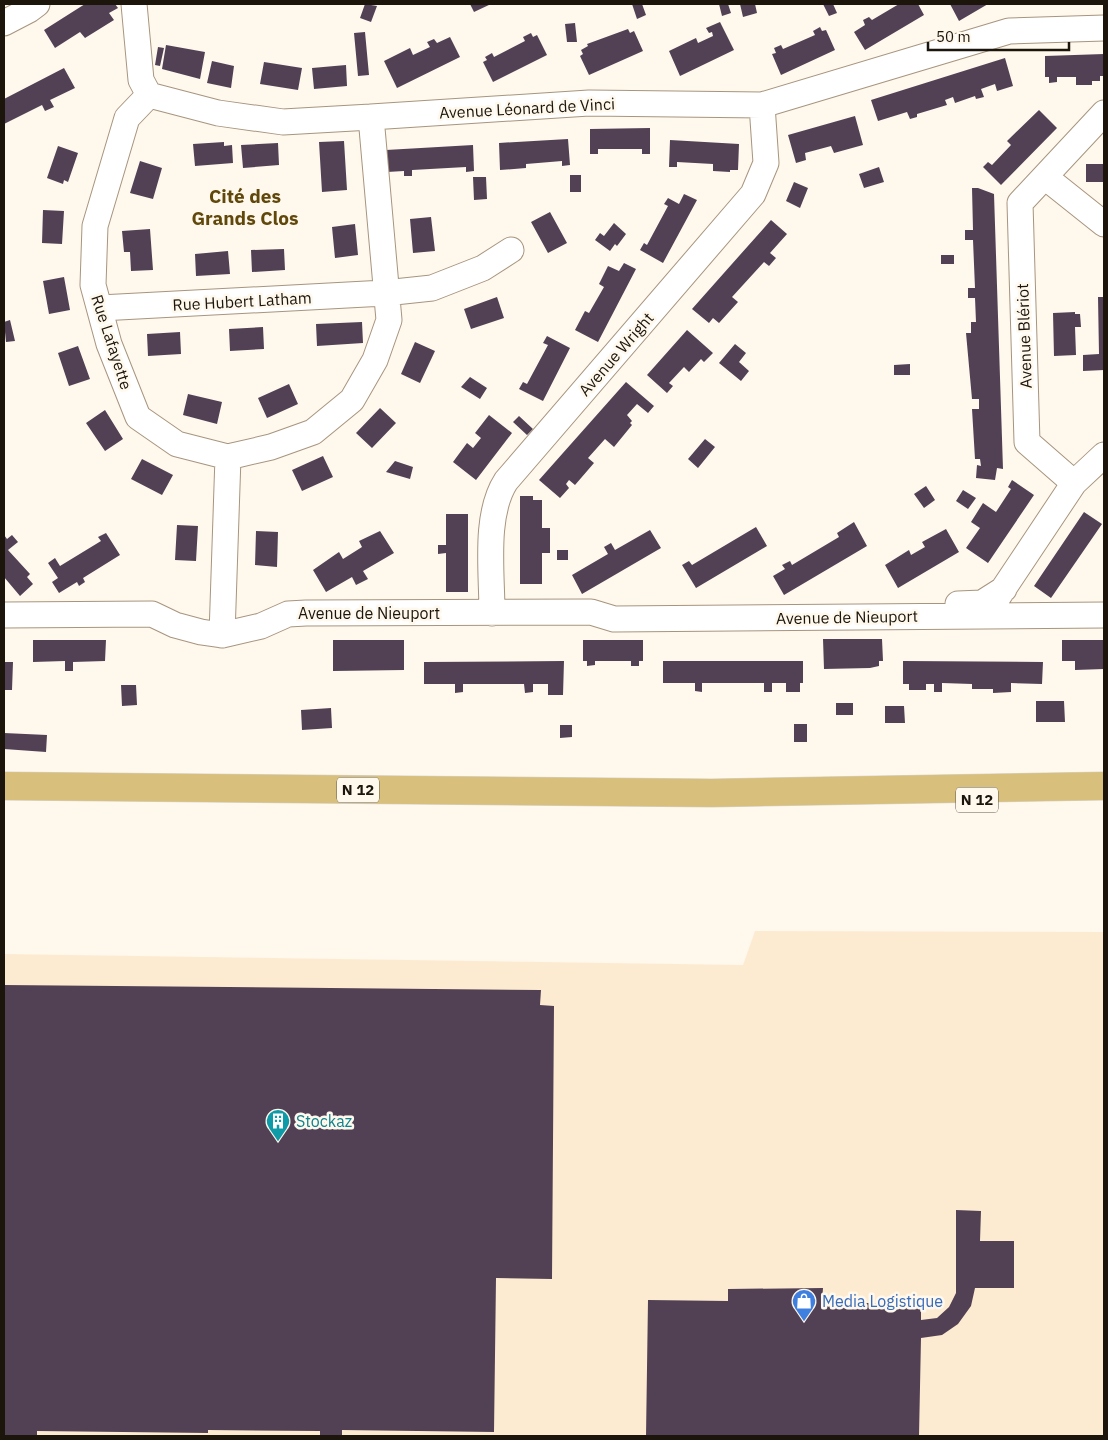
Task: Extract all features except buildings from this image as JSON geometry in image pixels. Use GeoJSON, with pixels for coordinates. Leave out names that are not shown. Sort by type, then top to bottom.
{"type":"FeatureCollection","features":[{"type":"Feature","properties":{"kind":"main road","name":"N 12"},"geometry":{"type":"LineString","coordinates":[[4,786],[712,793],[849,789],[1104,786]]}},
{"type":"Feature","properties":{"kind":"main road","name":"N 12"},"geometry":{"type":"LineString","coordinates":[[849,789],[951,798],[1104,805]]}},
{"type":"Feature","properties":{"kind":"street"},"geometry":{"type":"LineString","coordinates":[[4,23],[30,10],[37,4]]}},
{"type":"Feature","properties":{"kind":"street"},"geometry":{"type":"LineString","coordinates":[[134,4],[142,80],[149,96]]}},
{"type":"Feature","properties":{"kind":"street","name":"Avenue Léonard de Vinci"},"geometry":{"type":"LineString","coordinates":[[149,96],[218,113],[283,122],[589,103],[762,105],[1009,30],[1104,28]]}},
{"type":"Feature","properties":{"kind":"street","name":"Rue Lafayette"},"geometry":{"type":"LineString","coordinates":[[149,96],[127,118],[95,226],[93,285],[109,344],[138,417],[177,444],[228,457]]}},
{"type":"Feature","properties":{"kind":"street","name":"Avenue Wright"},"geometry":{"type":"LineString","coordinates":[[492,613],[493,521],[497,495],[506,481],[753,194],[766,163],[762,105]]}},
{"type":"Feature","properties":{"kind":"street","name":"Avenue Blériot"},"geometry":{"type":"LineString","coordinates":[[1074,483],[1027,442],[1020,203],[1104,113]]}},
{"type":"Feature","properties":{"kind":"street"},"geometry":{"type":"LineString","coordinates":[[222,635],[228,457],[271,447],[313,432],[352,400],[375,360],[388,320],[371,117]]}},
{"type":"Feature","properties":{"kind":"street"},"geometry":{"type":"LineString","coordinates":[[1045,177],[1104,224]]}},
{"type":"Feature","properties":{"kind":"street","name":"Rue Hubert Latham"},"geometry":{"type":"LineString","coordinates":[[100,308],[385,294],[432,288],[483,268],[511,250]]}},
{"type":"Feature","properties":{"kind":"street"},"geometry":{"type":"LineString","coordinates":[[986,615],[1074,483],[1104,455]]}},
{"type":"Feature","properties":{"kind":"street","name":"Avenue de Nieuport"},"geometry":{"type":"LineString","coordinates":[[4,614],[152,614],[201,632],[222,635],[261,626],[288,614],[591,612],[609,607],[982,603],[1004,589]]}},
{"type":"Feature","properties":{"kind":"street","name":"Avenue de Nieuport"},"geometry":{"type":"LineString","coordinates":[[591,612],[614,618],[1104,615]]}},
{"type":"Feature","properties":{"kind":"shaded area"},"geometry":{"type":"Polygon","coordinates":[[[755,931],[1104,932],[1104,1436],[4,1436],[4,954],[743,965],[755,931]]]}},
{"type":"Feature","properties":{"kind":"place","name":"Stockaz"},"geometry":{"type":"Point","coordinates":[278,1142]}},
{"type":"Feature","properties":{"kind":"place","name":"Media Logistique"},"geometry":{"type":"Point","coordinates":[804,1322]}},
{"type":"Feature","properties":{"kind":"district","name":"Cité des Grands Clos"},"geometry":{"type":"Point","coordinates":[245,207]}}]}
